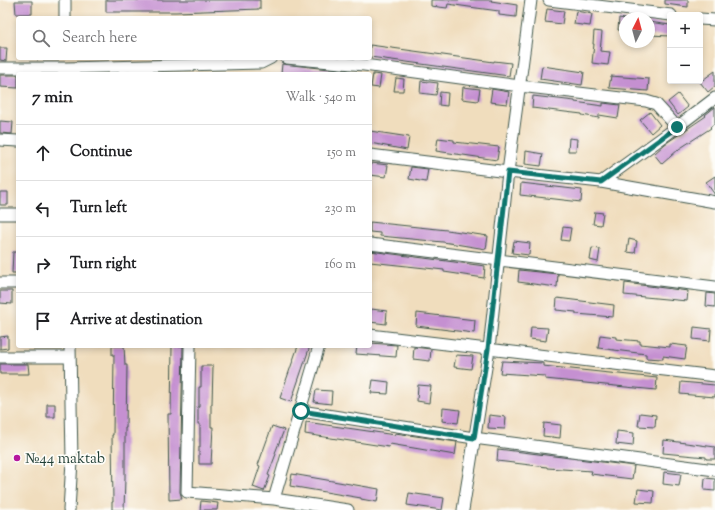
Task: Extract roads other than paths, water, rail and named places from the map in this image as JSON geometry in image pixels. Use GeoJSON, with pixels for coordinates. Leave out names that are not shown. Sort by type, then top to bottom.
{"type":"FeatureCollection","features":[{"type":"Feature","properties":{"kind":"street"},"geometry":{"type":"LineString","coordinates":[[64,0],[65,16]]}},
{"type":"Feature","properties":{"kind":"street"},"geometry":{"type":"LineString","coordinates":[[463,510],[488,349],[508,172],[531,0]]}},
{"type":"Feature","properties":{"kind":"street"},"geometry":{"type":"LineString","coordinates":[[549,0],[667,15]]}},
{"type":"Feature","properties":{"kind":"street"},"geometry":{"type":"LineString","coordinates":[[703,19],[715,20]]}},
{"type":"Feature","properties":{"kind":"street"},"geometry":{"type":"LineString","coordinates":[[0,68],[261,63],[267,60]]}},
{"type":"Feature","properties":{"kind":"street"},"geometry":{"type":"LineString","coordinates":[[308,60],[364,65],[646,101],[656,104],[677,127]]}},
{"type":"Feature","properties":{"kind":"street"},"geometry":{"type":"LineString","coordinates":[[601,182],[715,98]]}},
{"type":"Feature","properties":{"kind":"street"},"geometry":{"type":"LineString","coordinates":[[0,140],[16,140]]}},
{"type":"Feature","properties":{"kind":"street"},"geometry":{"type":"LineString","coordinates":[[372,155],[601,182],[715,202]]}},
{"type":"Feature","properties":{"kind":"street"},"geometry":{"type":"LineString","coordinates":[[0,214],[16,214]]}},
{"type":"Feature","properties":{"kind":"street"},"geometry":{"type":"LineString","coordinates":[[372,244],[715,287]]}},
{"type":"Feature","properties":{"kind":"street"},"geometry":{"type":"LineString","coordinates":[[0,283],[16,283]]}},
{"type":"Feature","properties":{"kind":"street"},"geometry":{"type":"LineString","coordinates":[[372,335],[715,376]]}},
{"type":"Feature","properties":{"kind":"street"},"geometry":{"type":"LineString","coordinates":[[190,348],[187,492],[274,499],[348,510]]}},
{"type":"Feature","properties":{"kind":"street"},"geometry":{"type":"LineString","coordinates":[[274,499],[318,348]]}},
{"type":"Feature","properties":{"kind":"street"},"geometry":{"type":"LineString","coordinates":[[0,357],[70,351],[72,461],[69,510]]}},
{"type":"Feature","properties":{"kind":"street"},"geometry":{"type":"LineString","coordinates":[[301,411],[474,438],[715,470]]}},
{"type":"Feature","properties":{"kind":"place","name":"№44 maktab"},"geometry":{"type":"Point","coordinates":[17,458]}}]}
